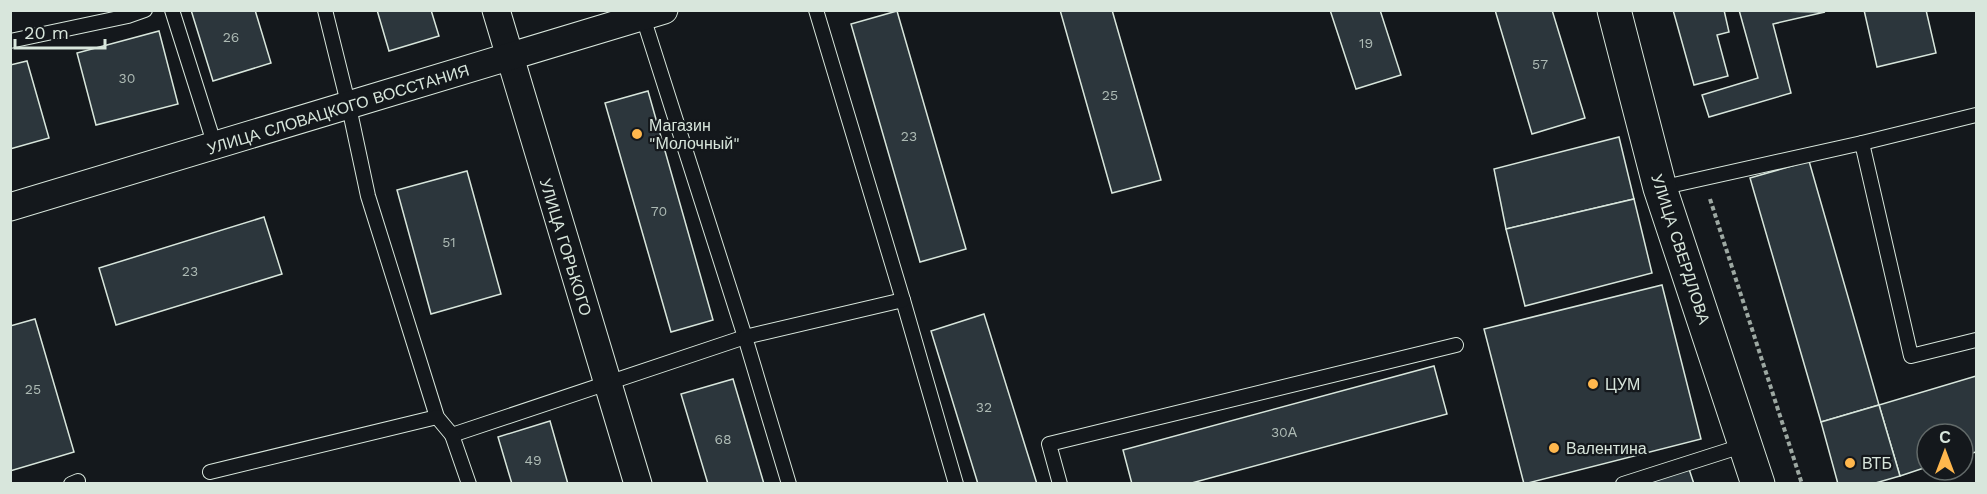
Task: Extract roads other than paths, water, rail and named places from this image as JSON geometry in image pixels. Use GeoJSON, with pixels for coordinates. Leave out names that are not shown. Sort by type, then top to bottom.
{"type":"FeatureCollection","features":[{"type":"Feature","properties":{"kind":"main road","name":"УЛИЦА СВЕРДЛОВА"},"geometry":{"type":"LineString","coordinates":[[1614,10],[1660,188],[1758,483]]}},
{"type":"Feature","properties":{"kind":"street","name":"УЛИЦА ГОРЬКОГО"},"geometry":{"type":"LineString","coordinates":[[496,10],[638,483]]}},
{"type":"Feature","properties":{"kind":"street","name":"УЛИЦА СЛОВАЦКОГО ВОССТАНИЯ"},"geometry":{"type":"LineString","coordinates":[[10,207],[349,106],[649,13]]}},
{"type":"Feature","properties":{"kind":"lane"},"geometry":{"type":"LineString","coordinates":[[10,40],[128,16],[145,10]]}},
{"type":"Feature","properties":{"kind":"lane"},"geometry":{"type":"LineString","coordinates":[[172,10],[215,146]]}},
{"type":"Feature","properties":{"kind":"lane"},"geometry":{"type":"LineString","coordinates":[[325,10],[368,196],[437,417],[452,435],[469,483]]}},
{"type":"Feature","properties":{"kind":"lane"},"geometry":{"type":"LineString","coordinates":[[816,10],[956,483]]}},
{"type":"Feature","properties":{"kind":"lane"},"geometry":{"type":"LineString","coordinates":[[649,13],[789,483]]}},
{"type":"Feature","properties":{"kind":"lane"},"geometry":{"type":"LineString","coordinates":[[1660,188],[1977,115]]}},
{"type":"Feature","properties":{"kind":"lane"},"geometry":{"type":"LineString","coordinates":[[1862,143],[1911,356],[1977,340]]}},
{"type":"Feature","properties":{"kind":"lane"},"geometry":{"type":"LineString","coordinates":[[452,435],[745,337],[903,300]]}},
{"type":"Feature","properties":{"kind":"lane"},"geometry":{"type":"LineString","coordinates":[[1060,483],[1049,444],[1456,345]]}},
{"type":"Feature","properties":{"kind":"lane"},"geometry":{"type":"LineString","coordinates":[[210,472],[437,417]]}},
{"type":"Feature","properties":{"kind":"lane"},"geometry":{"type":"LineString","coordinates":[[1623,483],[1745,445]]}},
{"type":"Feature","properties":{"kind":"place","name":"Магазин \"Молочный\""},"geometry":{"type":"Point","coordinates":[637,134]}},
{"type":"Feature","properties":{"kind":"place","name":"ЦУМ"},"geometry":{"type":"Point","coordinates":[1593,384]}},
{"type":"Feature","properties":{"kind":"place","name":"Валентина"},"geometry":{"type":"Point","coordinates":[1554,448]}},
{"type":"Feature","properties":{"kind":"place","name":"ВТБ"},"geometry":{"type":"Point","coordinates":[1850,463]}}]}
